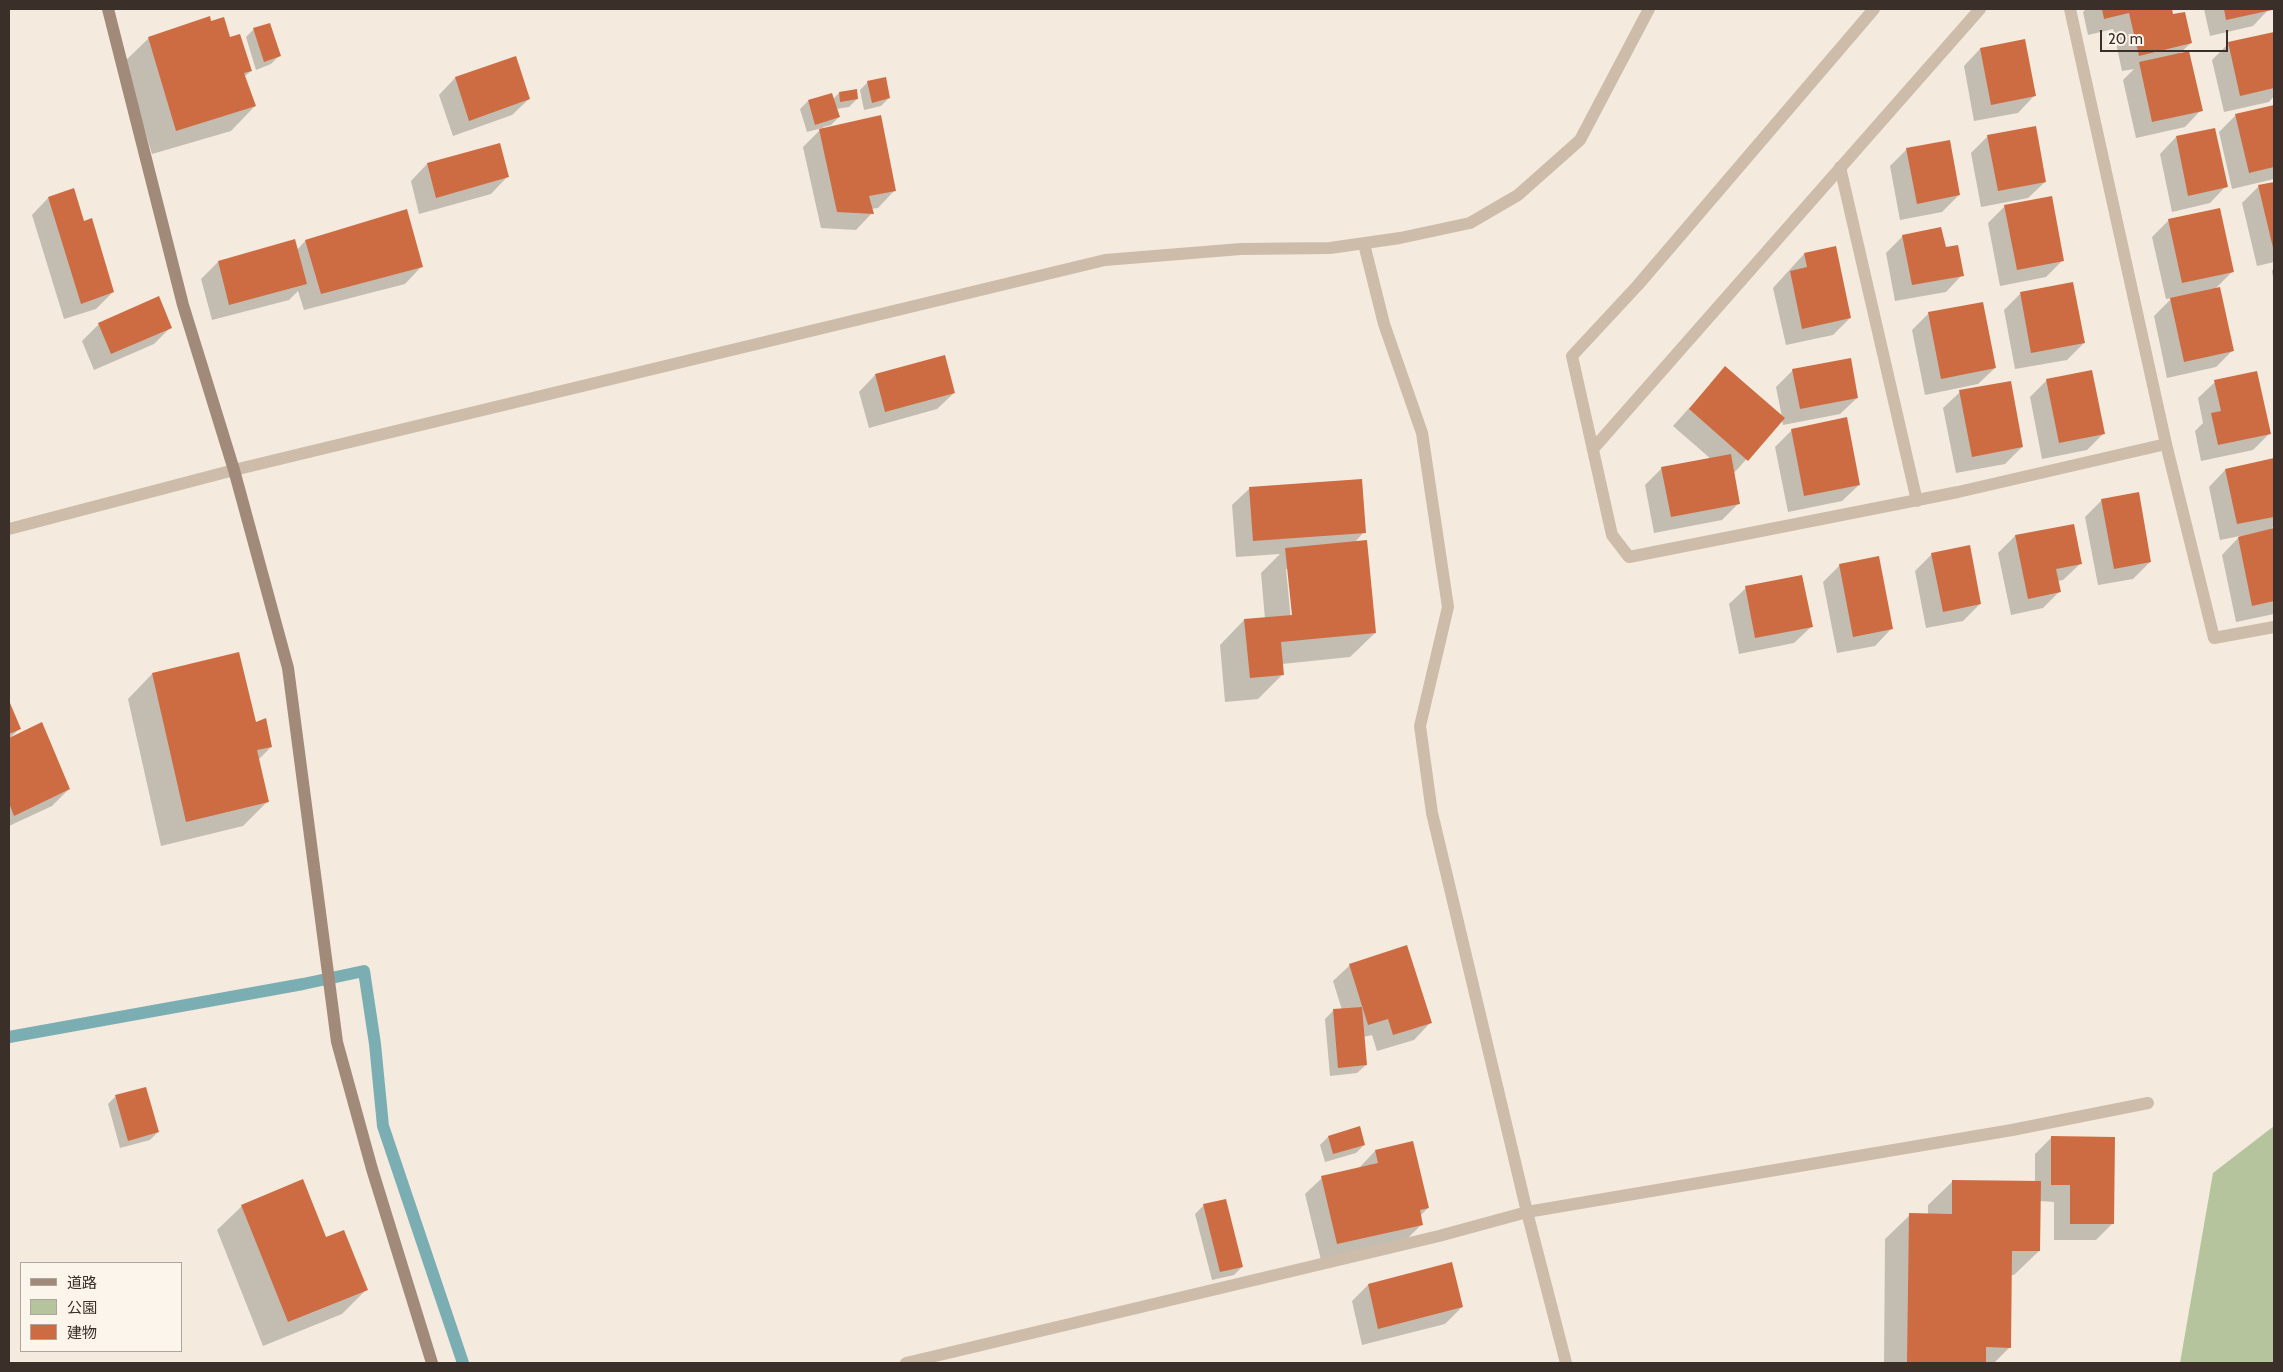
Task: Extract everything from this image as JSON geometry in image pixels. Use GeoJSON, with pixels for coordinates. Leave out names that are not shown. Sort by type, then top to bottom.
{"type":"FeatureCollection","features":[{"type":"Feature","properties":{"kind":"street"},"geometry":{"type":"LineString","coordinates":[[108,9],[183,305],[234,470],[288,668],[337,1042],[372,1169],[432,1363]]}},
{"type":"Feature","properties":{"kind":"street"},"geometry":{"type":"LineString","coordinates":[[9,529],[234,470],[1105,260],[1241,249],[1330,248],[1364,244],[1470,223],[1518,195],[1580,140],[1649,9]]}},
{"type":"Feature","properties":{"kind":"street"},"geometry":{"type":"LineString","coordinates":[[1874,9],[1638,285],[1572,356],[1612,535],[1629,558],[1917,500],[2166,444]]}},
{"type":"Feature","properties":{"kind":"street"},"geometry":{"type":"LineString","coordinates":[[1593,449],[1980,9]]}},
{"type":"Feature","properties":{"kind":"street"},"geometry":{"type":"LineString","coordinates":[[2070,9],[2166,444],[2214,638],[2274,627]]}},
{"type":"Feature","properties":{"kind":"street"},"geometry":{"type":"LineString","coordinates":[[1840,167],[1879,344],[1917,500]]}},
{"type":"Feature","properties":{"kind":"street"},"geometry":{"type":"LineString","coordinates":[[1364,244],[1384,324],[1422,433],[1448,607],[1420,726],[1432,813],[1527,1212],[1566,1363]]}},
{"type":"Feature","properties":{"kind":"street"},"geometry":{"type":"LineString","coordinates":[[906,1363],[1439,1236],[1527,1212],[2002,1132],[2148,1103]]}},
{"type":"Feature","properties":{"kind":"green space"},"geometry":{"type":"Polygon","coordinates":[[[2274,1126],[2274,1363],[2180,1363],[2213,1173],[2274,1126]]]}},
{"type":"Feature","properties":{"kind":"building"},"geometry":{"type":"Polygon","coordinates":[[[2102,9],[2172,9],[2173,14],[2185,12],[2192,43],[2139,56],[2129,13],[2104,19],[2102,9]]]}},
{"type":"Feature","properties":{"kind":"building"},"geometry":{"type":"Polygon","coordinates":[[[2224,9],[2272,9],[2272,10],[2226,20],[2224,9]]]}},
{"type":"Feature","properties":{"kind":"building"},"geometry":{"type":"Polygon","coordinates":[[[210,16],[211,21],[224,17],[230,37],[240,34],[252,71],[244,73],[256,106],[176,131],[148,37],[210,16]]]}},
{"type":"Feature","properties":{"kind":"building"},"geometry":{"type":"Polygon","coordinates":[[[270,23],[281,56],[264,62],[253,28],[270,23]]]}},
{"type":"Feature","properties":{"kind":"building"},"geometry":{"type":"Polygon","coordinates":[[[2274,32],[2274,88],[2240,96],[2228,42],[2274,32]]]}},
{"type":"Feature","properties":{"kind":"building"},"geometry":{"type":"Polygon","coordinates":[[[2025,39],[2036,96],[1991,105],[1980,48],[2025,39]]]}},
{"type":"Feature","properties":{"kind":"building"},"geometry":{"type":"Polygon","coordinates":[[[2189,51],[2203,111],[2152,122],[2139,62],[2189,51]]]}},
{"type":"Feature","properties":{"kind":"building"},"geometry":{"type":"Polygon","coordinates":[[[516,56],[530,99],[469,121],[455,77],[516,56]]]}},
{"type":"Feature","properties":{"kind":"building"},"geometry":{"type":"Polygon","coordinates":[[[886,77],[890,98],[872,103],[867,81],[886,77]]]}},
{"type":"Feature","properties":{"kind":"building"},"geometry":{"type":"Polygon","coordinates":[[[857,89],[858,99],[840,102],[839,92],[857,89]]]}},
{"type":"Feature","properties":{"kind":"building"},"geometry":{"type":"Polygon","coordinates":[[[832,93],[840,117],[815,125],[808,100],[832,93]]]}},
{"type":"Feature","properties":{"kind":"building"},"geometry":{"type":"Polygon","coordinates":[[[2274,105],[2274,167],[2249,173],[2235,114],[2274,105]]]}},
{"type":"Feature","properties":{"kind":"building"},"geometry":{"type":"Polygon","coordinates":[[[881,115],[896,191],[869,196],[874,214],[837,212],[819,129],[881,115]]]}},
{"type":"Feature","properties":{"kind":"building"},"geometry":{"type":"Polygon","coordinates":[[[2036,126],[2046,182],[1998,191],[1987,135],[2036,126]]]}},
{"type":"Feature","properties":{"kind":"building"},"geometry":{"type":"Polygon","coordinates":[[[2215,128],[2228,187],[2188,196],[2176,136],[2215,128]]]}},
{"type":"Feature","properties":{"kind":"building"},"geometry":{"type":"Polygon","coordinates":[[[1950,140],[1960,195],[1917,204],[1906,148],[1950,140]]]}},
{"type":"Feature","properties":{"kind":"building"},"geometry":{"type":"Polygon","coordinates":[[[500,143],[509,177],[436,198],[427,163],[500,143]]]}},
{"type":"Feature","properties":{"kind":"building"},"geometry":{"type":"Polygon","coordinates":[[[2274,182],[2274,252],[2258,185],[2274,182]]]}},
{"type":"Feature","properties":{"kind":"building"},"geometry":{"type":"Polygon","coordinates":[[[74,188],[84,221],[92,218],[114,292],[81,304],[48,197],[74,188]]]}},
{"type":"Feature","properties":{"kind":"building"},"geometry":{"type":"Polygon","coordinates":[[[2052,196],[2064,261],[2017,270],[2004,205],[2052,196]]]}},
{"type":"Feature","properties":{"kind":"building"},"geometry":{"type":"Polygon","coordinates":[[[2220,208],[2234,272],[2182,283],[2168,219],[2220,208]]]}},
{"type":"Feature","properties":{"kind":"building"},"geometry":{"type":"Polygon","coordinates":[[[407,209],[423,267],[321,294],[305,240],[407,209]]]}},
{"type":"Feature","properties":{"kind":"building"},"geometry":{"type":"Polygon","coordinates":[[[1941,227],[1946,247],[1958,245],[1964,276],[1912,285],[1902,235],[1941,227]]]}},
{"type":"Feature","properties":{"kind":"building"},"geometry":{"type":"Polygon","coordinates":[[[295,239],[307,284],[229,305],[218,261],[295,239]]]}},
{"type":"Feature","properties":{"kind":"building"},"geometry":{"type":"Polygon","coordinates":[[[1836,246],[1851,318],[1802,329],[1790,271],[1807,267],[1804,253],[1836,246]]]}},
{"type":"Feature","properties":{"kind":"building"},"geometry":{"type":"Polygon","coordinates":[[[2073,282],[2085,343],[2031,353],[2020,292],[2073,282]]]}},
{"type":"Feature","properties":{"kind":"building"},"geometry":{"type":"Polygon","coordinates":[[[2220,287],[2234,351],[2184,362],[2170,298],[2220,287]]]}},
{"type":"Feature","properties":{"kind":"building"},"geometry":{"type":"Polygon","coordinates":[[[159,296],[172,328],[111,354],[98,323],[159,296]]]}},
{"type":"Feature","properties":{"kind":"building"},"geometry":{"type":"Polygon","coordinates":[[[1983,302],[1996,368],[1941,379],[1928,312],[1983,302]]]}},
{"type":"Feature","properties":{"kind":"building"},"geometry":{"type":"Polygon","coordinates":[[[945,355],[955,393],[885,412],[875,374],[945,355]]]}},
{"type":"Feature","properties":{"kind":"building"},"geometry":{"type":"Polygon","coordinates":[[[1851,358],[1858,398],[1800,409],[1792,369],[1851,358]]]}},
{"type":"Feature","properties":{"kind":"building"},"geometry":{"type":"Polygon","coordinates":[[[1725,366],[1785,418],[1748,461],[1689,409],[1725,366]]]}},
{"type":"Feature","properties":{"kind":"building"},"geometry":{"type":"Polygon","coordinates":[[[2092,370],[2105,434],[2059,443],[2046,379],[2092,370]]]}},
{"type":"Feature","properties":{"kind":"building"},"geometry":{"type":"Polygon","coordinates":[[[2257,371],[2271,434],[2218,445],[2211,413],[2221,411],[2214,380],[2257,371]]]}},
{"type":"Feature","properties":{"kind":"building"},"geometry":{"type":"Polygon","coordinates":[[[2011,381],[2023,447],[1972,457],[1959,390],[2011,381]]]}},
{"type":"Feature","properties":{"kind":"building"},"geometry":{"type":"Polygon","coordinates":[[[1847,417],[1860,485],[1804,496],[1791,429],[1847,417]]]}},
{"type":"Feature","properties":{"kind":"building"},"geometry":{"type":"Polygon","coordinates":[[[1731,454],[1740,504],[1671,517],[1661,467],[1731,454]]]}},
{"type":"Feature","properties":{"kind":"building"},"geometry":{"type":"Polygon","coordinates":[[[2274,458],[2274,517],[2237,524],[2225,469],[2274,458]]]}},
{"type":"Feature","properties":{"kind":"building"},"geometry":{"type":"Polygon","coordinates":[[[1362,479],[1366,533],[1253,541],[1249,487],[1362,479]]]}},
{"type":"Feature","properties":{"kind":"building"},"geometry":{"type":"Polygon","coordinates":[[[2139,492],[2151,562],[2114,569],[2101,499],[2139,492]]]}},
{"type":"Feature","properties":{"kind":"building"},"geometry":{"type":"Polygon","coordinates":[[[2074,524],[2082,564],[2056,569],[2061,592],[2028,599],[2015,535],[2074,524]]]}},
{"type":"Feature","properties":{"kind":"building"},"geometry":{"type":"Polygon","coordinates":[[[2274,528],[2274,601],[2252,606],[2238,537],[2274,528]]]}},
{"type":"Feature","properties":{"kind":"building"},"geometry":{"type":"Polygon","coordinates":[[[1367,540],[1376,633],[1281,642],[1284,675],[1250,678],[1244,619],[1292,615],[1285,548],[1367,540]]]}},
{"type":"Feature","properties":{"kind":"building"},"geometry":{"type":"Polygon","coordinates":[[[1970,545],[1981,604],[1943,612],[1931,553],[1970,545]]]}},
{"type":"Feature","properties":{"kind":"building"},"geometry":{"type":"Polygon","coordinates":[[[1879,556],[1893,629],[1853,637],[1839,564],[1879,556]]]}},
{"type":"Feature","properties":{"kind":"building"},"geometry":{"type":"Polygon","coordinates":[[[1802,575],[1813,627],[1755,638],[1745,586],[1802,575]]]}},
{"type":"Feature","properties":{"kind":"building"},"geometry":{"type":"Polygon","coordinates":[[[239,652],[256,722],[266,718],[272,747],[257,750],[269,802],[186,822],[152,673],[239,652]]]}},
{"type":"Feature","properties":{"kind":"building"},"geometry":{"type":"Polygon","coordinates":[[[9,704],[21,729],[9,734],[9,704]]]}},
{"type":"Feature","properties":{"kind":"building"},"geometry":{"type":"Polygon","coordinates":[[[42,722],[70,789],[14,816],[9,803],[9,738],[42,722]]]}},
{"type":"Feature","properties":{"kind":"building"},"geometry":{"type":"Polygon","coordinates":[[[1407,945],[1432,1023],[1393,1035],[1388,1019],[1368,1025],[1349,964],[1407,945]]]}},
{"type":"Feature","properties":{"kind":"building"},"geometry":{"type":"Polygon","coordinates":[[[1362,1007],[1367,1065],[1338,1068],[1333,1009],[1362,1007]]]}},
{"type":"Feature","properties":{"kind":"building"},"geometry":{"type":"Polygon","coordinates":[[[146,1087],[159,1132],[128,1141],[115,1095],[146,1087]]]}},
{"type":"Feature","properties":{"kind":"building"},"geometry":{"type":"Polygon","coordinates":[[[1360,1126],[1365,1145],[1333,1154],[1328,1136],[1360,1126]]]}},
{"type":"Feature","properties":{"kind":"building"},"geometry":{"type":"Polygon","coordinates":[[[2051,1136],[2115,1137],[2114,1224],[2070,1224],[2070,1185],[2051,1185],[2051,1136]]]}},
{"type":"Feature","properties":{"kind":"building"},"geometry":{"type":"Polygon","coordinates":[[[1413,1141],[1429,1208],[1420,1210],[1423,1225],[1337,1244],[1321,1176],[1378,1163],[1375,1150],[1413,1141]]]}},
{"type":"Feature","properties":{"kind":"building"},"geometry":{"type":"Polygon","coordinates":[[[303,1179],[326,1237],[344,1230],[368,1290],[288,1322],[241,1205],[303,1179]]]}},
{"type":"Feature","properties":{"kind":"building"},"geometry":{"type":"Polygon","coordinates":[[[1952,1180],[2041,1181],[2040,1251],[2012,1251],[2011,1348],[1986,1347],[1986,1363],[1907,1363],[1909,1213],[1952,1214],[1952,1180]]]}},
{"type":"Feature","properties":{"kind":"building"},"geometry":{"type":"Polygon","coordinates":[[[1226,1199],[1243,1267],[1220,1272],[1203,1204],[1226,1199]]]}},
{"type":"Feature","properties":{"kind":"building"},"geometry":{"type":"Polygon","coordinates":[[[1452,1262],[1463,1307],[1378,1329],[1368,1284],[1452,1262]]]}},
{"type":"Feature","properties":{"kind":"waterway"},"geometry":{"type":"LineString","coordinates":[[9,1037],[303,984],[364,971],[375,1044],[383,1126],[463,1363]]}}]}
